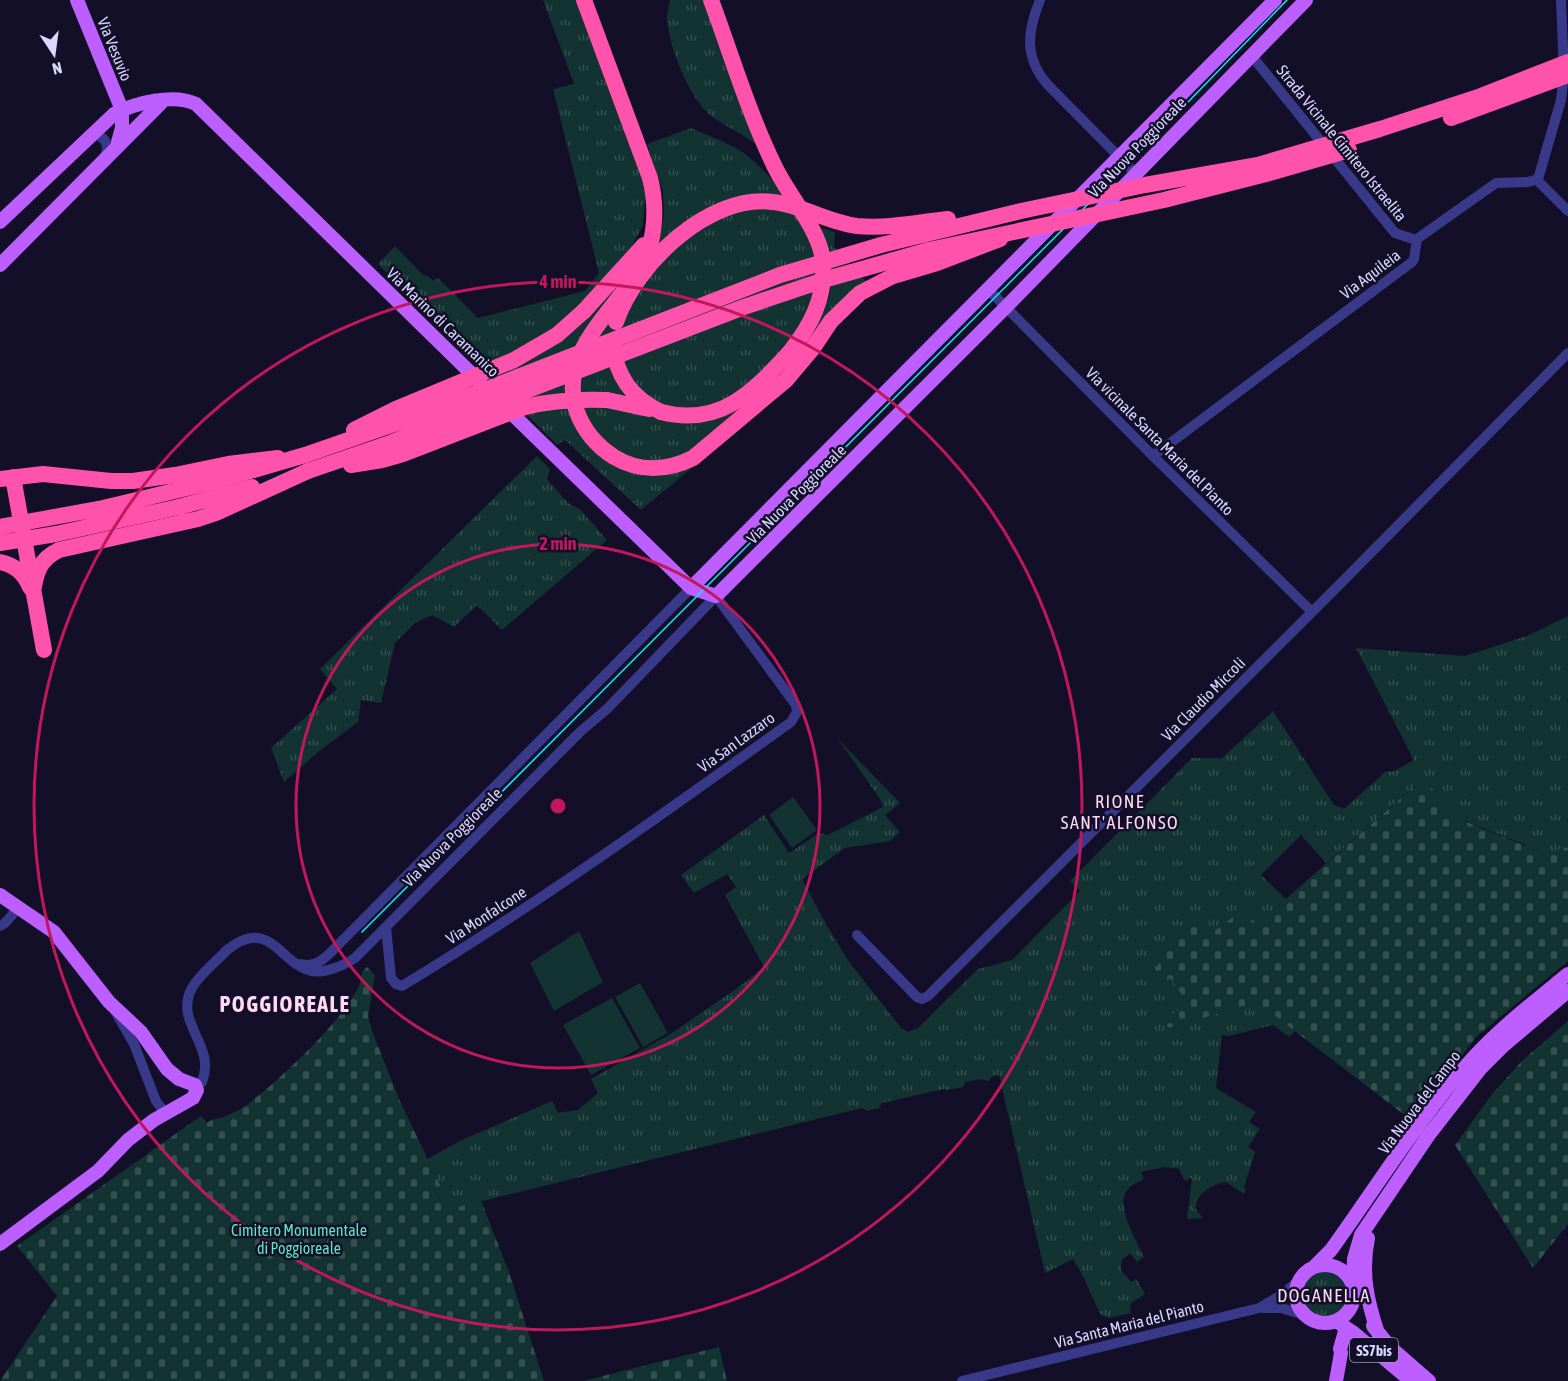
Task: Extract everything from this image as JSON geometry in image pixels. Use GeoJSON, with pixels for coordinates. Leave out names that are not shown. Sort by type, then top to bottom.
{"type":"FeatureCollection","features":[{"type":"Feature","properties":{"kind":"highway"},"geometry":{"type":"LineString","coordinates":[[584,0],[653,191],[654,213],[650,246],[643,264],[587,340],[577,361],[572,380],[579,416],[589,435],[608,453],[627,464],[656,468],[674,466],[693,458],[786,380],[813,348],[831,321],[860,293],[893,276],[944,261],[1024,230]]}},
{"type":"Feature","properties":{"kind":"highway"},"geometry":{"type":"LineString","coordinates":[[44,650],[6,478],[43,474],[133,481],[228,464],[382,460],[525,408],[554,401],[607,400],[681,417],[697,417],[724,408],[763,380],[789,353],[817,310],[822,282],[822,257],[809,223],[772,162],[711,0]]}},
{"type":"Feature","properties":{"kind":"highway"},"geometry":{"type":"LineString","coordinates":[[0,543],[56,534],[221,496],[423,414],[780,275],[880,245],[1021,211],[1145,185],[1258,165],[1567,70]]}},
{"type":"Feature","properties":{"kind":"highway"},"geometry":{"type":"LineString","coordinates":[[0,527],[112,506],[390,443],[791,290],[919,253],[1164,200],[1266,174],[1373,143],[1474,110],[1567,70]]}},
{"type":"Feature","properties":{"kind":"highway"},"geometry":{"type":"LineString","coordinates":[[662,412],[639,399],[628,387],[619,371],[613,343],[616,322],[632,291],[657,258],[676,239],[712,212],[742,202],[773,201],[835,222],[857,226],[888,226],[1021,211]]}},
{"type":"Feature","properties":{"kind":"highway"},"geometry":{"type":"LineString","coordinates":[[33,592],[39,565],[50,554],[216,513],[307,463],[396,409],[514,360],[557,335],[584,311],[640,251],[650,233],[654,213]]}},
{"type":"Feature","properties":{"kind":"highway"},"geometry":{"type":"LineString","coordinates":[[0,562],[13,566],[19,571],[33,592]]}},
{"type":"Feature","properties":{"kind":"main road","name":"Via Vesuvio"},"geometry":{"type":"LineString","coordinates":[[77,0],[122,110]]}},
{"type":"Feature","properties":{"kind":"main road","name":"Via Nuova Poggioreale"},"geometry":{"type":"LineString","coordinates":[[691,588],[1275,0]]}},
{"type":"Feature","properties":{"kind":"main road","name":"Via Nuova Poggioreale"},"geometry":{"type":"LineString","coordinates":[[716,596],[1006,307],[1306,0]]}},
{"type":"Feature","properties":{"kind":"main road","name":"Via Marino di Caramanico"},"geometry":{"type":"LineString","coordinates":[[122,110],[163,100],[186,99],[196,104],[691,588]]}},
{"type":"Feature","properties":{"kind":"main road"},"geometry":{"type":"LineString","coordinates":[[1,261],[163,100]]}},
{"type":"Feature","properties":{"kind":"main road"},"geometry":{"type":"LineString","coordinates":[[0,222],[90,135],[122,110],[122,128],[110,152]]}},
{"type":"Feature","properties":{"kind":"main road"},"geometry":{"type":"LineString","coordinates":[[691,588],[716,596]]}},
{"type":"Feature","properties":{"kind":"main road"},"geometry":{"type":"LineString","coordinates":[[0,894],[54,932],[109,1002],[141,1032],[167,1069],[173,1075],[195,1082],[192,1083],[197,1087],[197,1093],[193,1098],[128,1140],[98,1171],[0,1244]]}},
{"type":"Feature","properties":{"kind":"main road","name":"Via Nuova del Campo"},"geometry":{"type":"LineString","coordinates":[[1315,1266],[1331,1250],[1424,1119],[1471,1060],[1512,1020],[1568,974]]}},
{"type":"Feature","properties":{"kind":"main road","name":"Via Nuova del Campo"},"geometry":{"type":"LineString","coordinates":[[1354,1288],[1354,1258],[1361,1235],[1428,1136],[1481,1068],[1521,1029],[1568,991]]}},
{"type":"Feature","properties":{"kind":"main road"},"geometry":{"type":"LineString","coordinates":[[1373,1216],[1366,1249],[1364,1280],[1378,1333]]}},
{"type":"Feature","properties":{"kind":"main road"},"geometry":{"type":"LineString","coordinates":[[1341,1325],[1319,1323],[1304,1315],[1299,1309],[1295,1296],[1297,1282],[1303,1274],[1315,1266],[1333,1265],[1348,1276],[1361,1307],[1378,1333]]}},
{"type":"Feature","properties":{"kind":"main road"},"geometry":{"type":"LineString","coordinates":[[1336,1381],[1341,1353],[1341,1325],[1349,1311],[1354,1288]]}},
{"type":"Feature","properties":{"kind":"main road","name":"SS7bis"},"geometry":{"type":"LineString","coordinates":[[1341,1325],[1359,1337],[1411,1381]]}},
{"type":"Feature","properties":{"kind":"main road","name":"SS7bis"},"geometry":{"type":"LineString","coordinates":[[1378,1333],[1390,1347],[1429,1381]]}},
{"type":"Feature","properties":{"kind":"main road"},"geometry":{"type":"LineString","coordinates":[[1341,1353],[1359,1337]]}},
{"type":"Feature","properties":{"kind":"street"},"geometry":{"type":"LineString","coordinates":[[1562,0],[1567,70],[1560,105],[1541,174],[1537,180],[1568,211]]}},
{"type":"Feature","properties":{"kind":"street"},"geometry":{"type":"LineString","coordinates":[[1038,1],[1029,41],[1035,70],[1135,173]]}},
{"type":"Feature","properties":{"kind":"street","name":"Strada Vicinale Cimitero Istraelita"},"geometry":{"type":"LineString","coordinates":[[1251,55],[1395,233],[1416,240]]}},
{"type":"Feature","properties":{"kind":"street"},"geometry":{"type":"LineString","coordinates":[[90,135],[97,134],[106,140],[107,152],[110,152]]}},
{"type":"Feature","properties":{"kind":"street","name":"Via Aquileia"},"geometry":{"type":"LineString","coordinates":[[1153,456],[1412,262],[1415,256],[1416,240],[1496,183],[1537,180]]}},
{"type":"Feature","properties":{"kind":"street","name":"Via vicinale Santa Maria del Pianto"},"geometry":{"type":"LineString","coordinates":[[989,290],[1312,612]]}},
{"type":"Feature","properties":{"kind":"street","name":"Via Claudio Miccoli"},"geometry":{"type":"LineString","coordinates":[[857,935],[917,997],[922,999],[928,996],[1568,353]]}},
{"type":"Feature","properties":{"kind":"street","name":"Via Nuova Poggioreale"},"geometry":{"type":"LineString","coordinates":[[293,959],[307,966],[317,964],[346,938],[691,588]]}},
{"type":"Feature","properties":{"kind":"street","name":"Via Nuova Poggioreale"},"geometry":{"type":"LineString","coordinates":[[195,1082],[206,1068],[205,1056],[187,1011],[189,995],[193,987],[227,950],[248,939],[263,939],[305,969],[319,972],[348,962],[361,952],[581,731],[605,711],[716,596]]}},
{"type":"Feature","properties":{"kind":"street","name":"Via San Lazzaro"},"geometry":{"type":"LineString","coordinates":[[640,830],[795,717],[797,712],[796,705],[716,596]]}},
{"type":"Feature","properties":{"kind":"street","name":"Via Monfalcone"},"geometry":{"type":"LineString","coordinates":[[386,927],[391,978],[396,984],[402,986],[478,940],[640,830]]}},
{"type":"Feature","properties":{"kind":"street"},"geometry":{"type":"LineString","coordinates":[[0,926],[18,908]]}},
{"type":"Feature","properties":{"kind":"street"},"geometry":{"type":"LineString","coordinates":[[346,938],[345,951],[352,955],[361,952]]}},
{"type":"Feature","properties":{"kind":"street"},"geometry":{"type":"LineString","coordinates":[[109,1002],[134,1044],[156,1101],[163,1110]]}},
{"type":"Feature","properties":{"kind":"street","name":"Via Santa Maria del Pianto"},"geometry":{"type":"LineString","coordinates":[[962,1381],[1259,1308],[1283,1294],[1297,1282]]}},
{"type":"Feature","properties":{"kind":"street"},"geometry":{"type":"LineString","coordinates":[[1259,1308],[1281,1308],[1304,1315]]}},
{"type":"Feature","properties":{"kind":"green space"},"geometry":{"type":"Polygon","coordinates":[[[543,0],[577,0],[646,189],[643,225],[632,246],[635,262],[568,365],[565,386],[570,415],[630,471],[689,454],[652,462],[620,453],[589,427],[577,391],[598,333],[654,255],[660,238],[664,215],[663,191],[647,144],[691,128],[743,153],[758,165],[790,202],[808,231],[816,256],[815,289],[804,342],[825,307],[832,283],[830,263],[821,228],[835,232],[834,247],[874,290],[704,458],[641,510],[565,440],[557,445],[378,264],[395,246],[424,276],[434,281],[438,278],[478,318],[585,291],[599,273],[553,89],[574,84],[543,0]]]}},
{"type":"Feature","properties":{"kind":"green space"},"geometry":{"type":"Polygon","coordinates":[[[670,0],[706,0],[760,148],[710,115],[694,96],[671,43],[667,18],[670,0]]]}},
{"type":"Feature","properties":{"kind":"green space"},"geometry":{"type":"Polygon","coordinates":[[[537,456],[550,469],[547,479],[568,503],[580,509],[607,540],[502,630],[477,605],[454,627],[432,615],[415,623],[395,643],[381,703],[361,700],[358,722],[318,752],[284,782],[271,748],[337,689],[320,669],[537,456]]]}},
{"type":"Feature","properties":{"kind":"green space"},"geometry":{"type":"Polygon","coordinates":[[[1568,616],[1568,848],[1562,847],[1546,860],[1541,851],[1525,848],[1526,845],[1465,821],[1459,825],[1424,778],[1326,863],[1301,835],[1261,875],[1286,899],[1256,925],[1239,920],[1234,916],[1212,933],[1170,978],[1188,1002],[1165,1022],[1169,1028],[1257,1001],[1295,1031],[1289,1037],[1273,1025],[1229,1036],[1222,1035],[1216,1088],[1256,1112],[1249,1122],[1260,1129],[1248,1147],[1255,1152],[1244,1194],[1226,1182],[1215,1185],[1206,1190],[1197,1202],[1195,1208],[1203,1218],[1187,1219],[1192,1178],[1185,1181],[1179,1169],[1165,1167],[1141,1172],[1144,1179],[1128,1189],[1124,1196],[1125,1213],[1144,1257],[1137,1262],[1130,1253],[1122,1260],[1121,1270],[1131,1282],[1136,1279],[1145,1294],[1130,1304],[1131,1313],[1109,1318],[1100,1314],[1073,1259],[1045,1273],[999,1075],[993,1076],[988,1081],[981,1079],[965,1082],[963,1087],[882,1103],[879,1108],[867,1111],[862,1108],[454,1208],[446,1208],[434,1191],[441,1187],[427,1159],[464,1139],[552,1101],[558,1113],[578,1110],[598,1093],[591,1079],[672,1033],[764,967],[725,895],[736,887],[727,874],[694,893],[681,875],[764,815],[789,853],[819,833],[824,833],[826,836],[883,807],[880,799],[838,739],[900,803],[885,815],[900,832],[890,841],[845,848],[802,879],[850,963],[902,1029],[908,1032],[918,1028],[978,969],[1012,960],[1080,891],[1070,881],[1192,758],[1222,758],[1273,711],[1334,805],[1344,809],[1385,772],[1394,771],[1414,760],[1356,648],[1465,656],[1527,636],[1568,616]]]}},
{"type":"Feature","properties":{"kind":"green space"},"geometry":{"type":"Polygon","coordinates":[[[1424,778],[1459,824],[1464,821],[1526,846],[1526,848],[1541,851],[1546,859],[1562,847],[1568,848],[1568,961],[1476,1037],[1456,1064],[1443,1063],[1437,1074],[1441,1083],[1411,1120],[1257,1002],[1169,1028],[1164,1022],[1187,1002],[1170,978],[1161,987],[1156,982],[1159,974],[1156,968],[1164,953],[1197,921],[1212,933],[1234,916],[1239,920],[1245,912],[1256,925],[1424,778]]]}},
{"type":"Feature","properties":{"kind":"green space"},"geometry":{"type":"Polygon","coordinates":[[[793,797],[817,830],[792,848],[769,815],[793,797]]]}},
{"type":"Feature","properties":{"kind":"green space"},"geometry":{"type":"Polygon","coordinates":[[[579,931],[603,982],[554,1011],[530,963],[579,931]]]}},
{"type":"Feature","properties":{"kind":"green space","name":"Cimitero Monumentale di Poggioreale"},"geometry":{"type":"Polygon","coordinates":[[[367,967],[375,975],[368,1016],[372,1031],[399,1099],[441,1187],[434,1191],[446,1208],[481,1201],[509,1272],[544,1381],[0,1381],[57,1296],[17,1246],[201,1116],[207,1123],[235,1112],[258,1096],[294,1064],[333,1024],[359,986],[362,972],[367,967]]]}},
{"type":"Feature","properties":{"kind":"green space"},"geometry":{"type":"Polygon","coordinates":[[[640,983],[668,1033],[643,1047],[615,997],[640,983]]]}},
{"type":"Feature","properties":{"kind":"green space"},"geometry":{"type":"Polygon","coordinates":[[[612,998],[640,1048],[591,1075],[563,1025],[612,998]]]}},
{"type":"Feature","properties":{"kind":"green space"},"geometry":{"type":"Polygon","coordinates":[[[1568,1021],[1568,1224],[1533,1268],[1455,1145],[1493,1093],[1522,1061],[1568,1021]]]}},
{"type":"Feature","properties":{"kind":"green space"},"geometry":{"type":"Polygon","coordinates":[[[1320,1269],[1330,1269],[1343,1276],[1350,1289],[1350,1299],[1343,1312],[1330,1319],[1320,1319],[1311,1315],[1304,1308],[1300,1299],[1300,1289],[1304,1280],[1311,1273],[1320,1269]]]}},
{"type":"Feature","properties":{"kind":"green space"},"geometry":{"type":"Polygon","coordinates":[[[719,1347],[727,1381],[583,1381],[719,1347]]]}},
{"type":"Feature","properties":{"kind":"tram line"},"geometry":{"type":"LineString","coordinates":[[362,932],[1127,165],[1287,0]]}},
{"type":"Feature","properties":{"kind":"district","name":"RIONE SANT'ALFONSO"},"geometry":{"type":"Point","coordinates":[1120,811]}},
{"type":"Feature","properties":{"kind":"district","name":"POGGIOREALE"},"geometry":{"type":"Point","coordinates":[285,1004]}},
{"type":"Feature","properties":{"kind":"district","name":"DOGANELLA"},"geometry":{"type":"Point","coordinates":[1324,1295]}}]}
